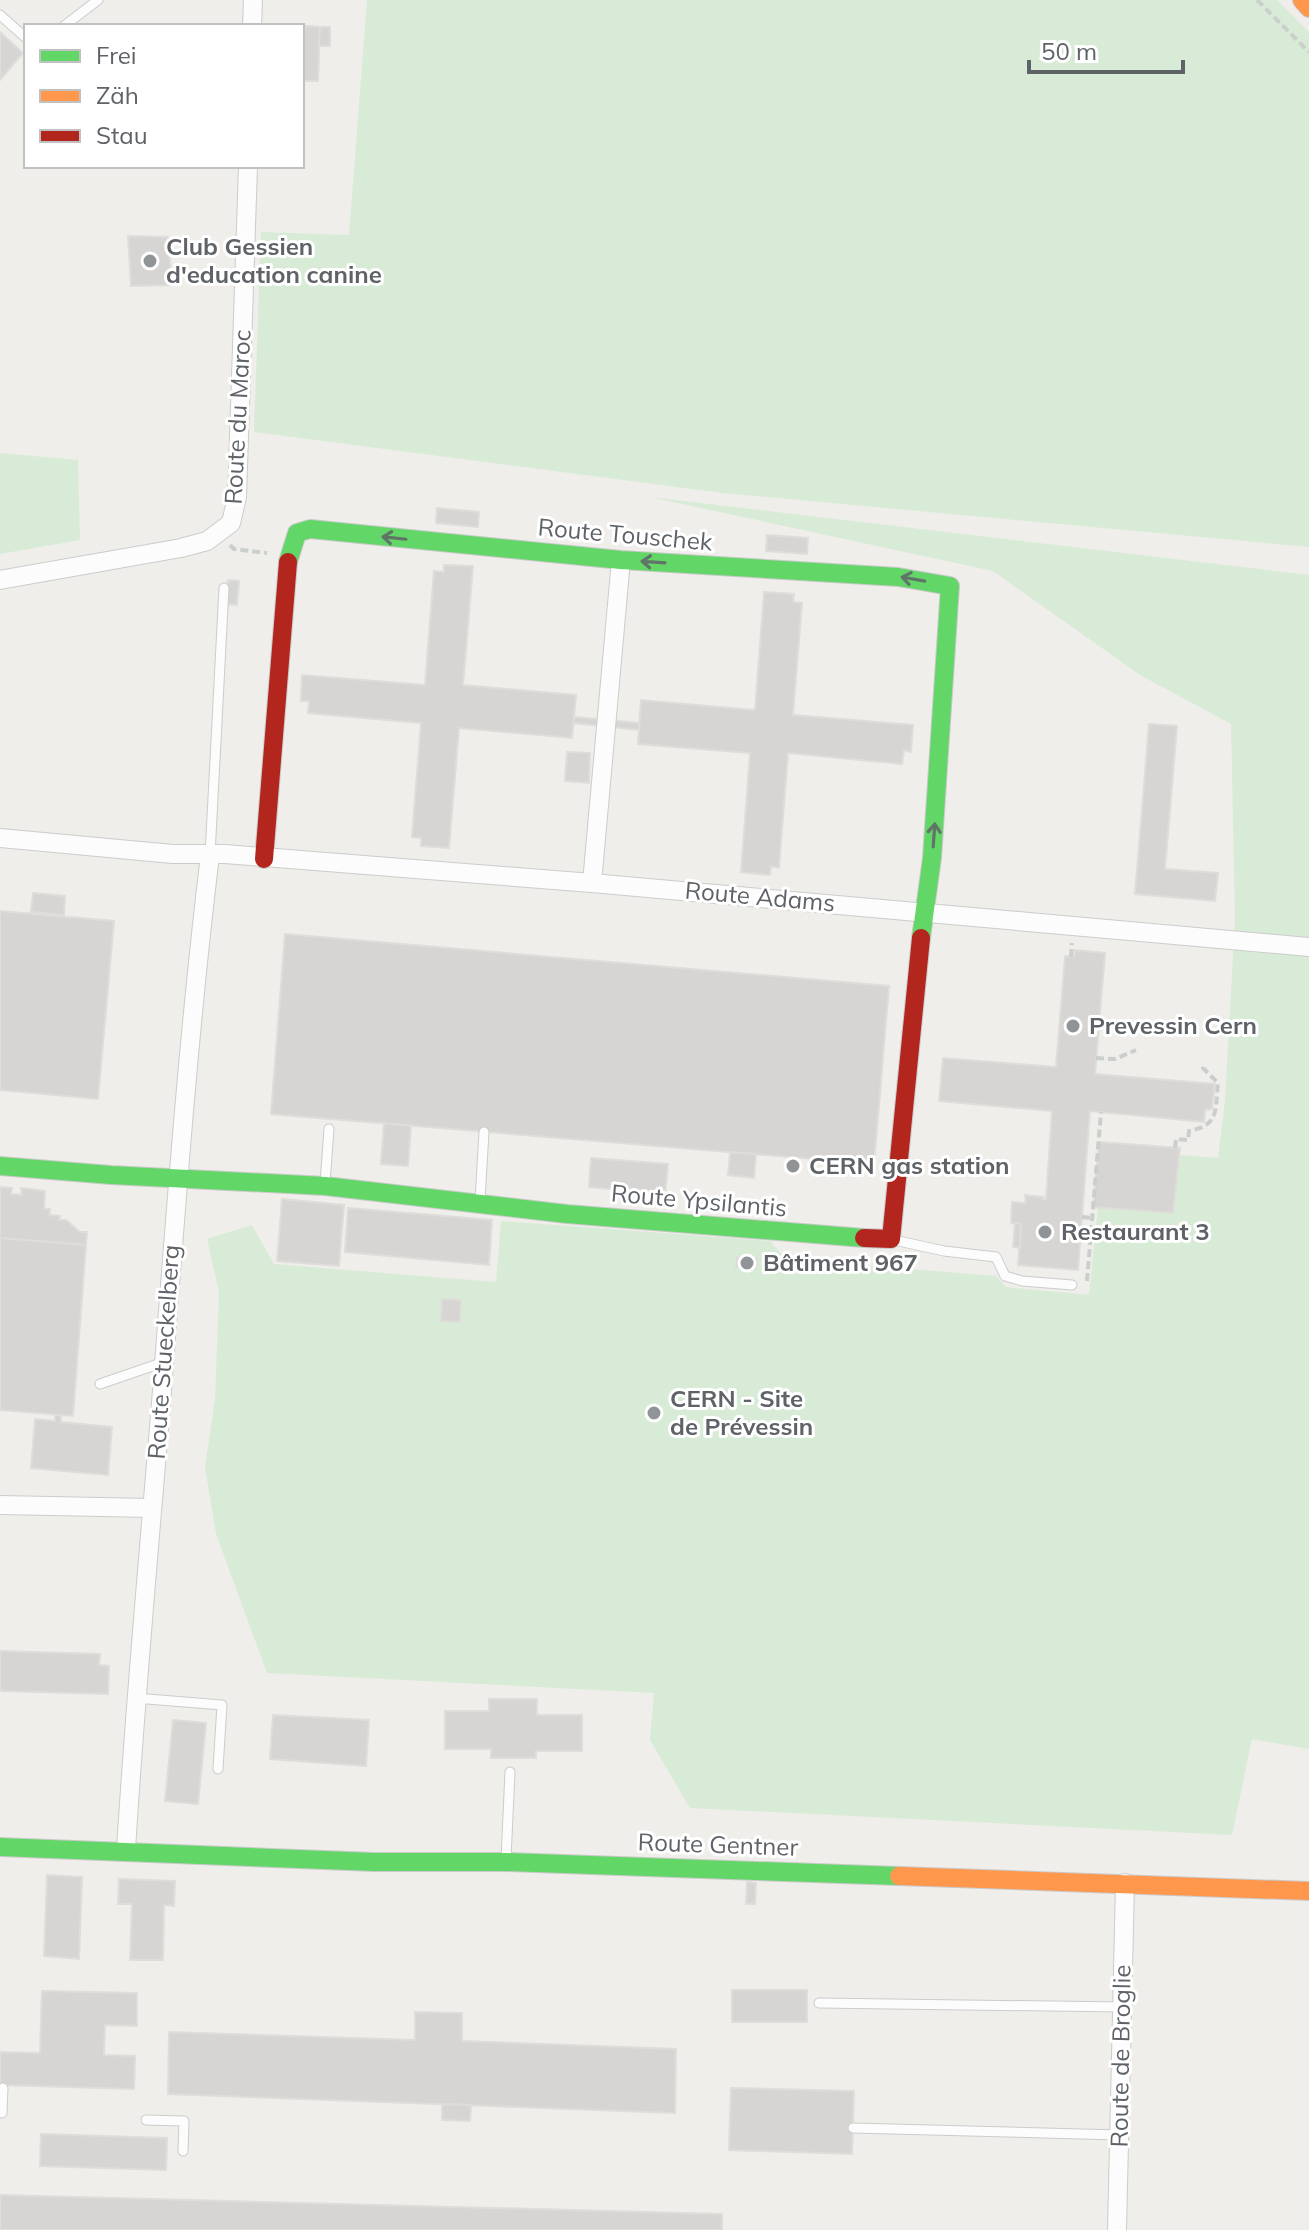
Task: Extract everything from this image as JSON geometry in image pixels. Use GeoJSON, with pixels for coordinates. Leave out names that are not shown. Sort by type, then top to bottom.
{"type":"FeatureCollection","features":[{"type":"Feature","properties":{"kind":"street"},"geometry":{"type":"LineString","coordinates":[[252,24],[253,0]]}},
{"type":"Feature","properties":{"kind":"street"},"geometry":{"type":"LineString","coordinates":[[1302,0],[1309,8]]}},
{"type":"Feature","properties":{"kind":"street","name":"Route du Maroc"},"geometry":{"type":"LineString","coordinates":[[0,580],[181,548],[207,541],[231,523],[237,497],[248,168]]}},
{"type":"Feature","properties":{"kind":"street","name":"Route Touschek"},"geometry":{"type":"LineString","coordinates":[[289,555],[297,533],[310,529],[621,560],[883,576],[950,586],[932,858],[925,913]]}},
{"type":"Feature","properties":{"kind":"street"},"geometry":{"type":"LineString","coordinates":[[264,859],[289,555]]}},
{"type":"Feature","properties":{"kind":"street"},"geometry":{"type":"LineString","coordinates":[[592,883],[621,560]]}},
{"type":"Feature","properties":{"kind":"street","name":"Route Adams"},"geometry":{"type":"LineString","coordinates":[[0,838],[152,853],[592,883],[1309,947]]}},
{"type":"Feature","properties":{"kind":"street","name":"Route Stueckelberg"},"geometry":{"type":"LineString","coordinates":[[126,1850],[176,1177],[210,855]]}},
{"type":"Feature","properties":{"kind":"street"},"geometry":{"type":"LineString","coordinates":[[891,1239],[916,969],[925,913]]}},
{"type":"Feature","properties":{"kind":"street","name":"Route Ypsilantis"},"geometry":{"type":"LineString","coordinates":[[0,1166],[325,1186],[806,1235],[891,1239]]}},
{"type":"Feature","properties":{"kind":"street"},"geometry":{"type":"LineString","coordinates":[[0,1505],[152,1508]]}},
{"type":"Feature","properties":{"kind":"street","name":"Route Gentner"},"geometry":{"type":"LineString","coordinates":[[0,1847],[374,1862],[506,1862],[1309,1891]]}},
{"type":"Feature","properties":{"kind":"street","name":"Route de Broglie"},"geometry":{"type":"LineString","coordinates":[[1117,2230],[1125,1883]]}},
{"type":"Feature","properties":{"kind":"lane"},"geometry":{"type":"LineString","coordinates":[[67,24],[98,0]]}},
{"type":"Feature","properties":{"kind":"lane"},"geometry":{"type":"LineString","coordinates":[[0,15],[24,36]]}},
{"type":"Feature","properties":{"kind":"lane"},"geometry":{"type":"LineString","coordinates":[[210,855],[224,588]]}},
{"type":"Feature","properties":{"kind":"lane"},"geometry":{"type":"LineString","coordinates":[[325,1186],[329,1129]]}},
{"type":"Feature","properties":{"kind":"lane"},"geometry":{"type":"LineString","coordinates":[[479,1204],[484,1132]]}},
{"type":"Feature","properties":{"kind":"lane"},"geometry":{"type":"LineString","coordinates":[[891,1239],[944,1251],[996,1257],[1005,1276],[1022,1281],[1072,1285]]}},
{"type":"Feature","properties":{"kind":"lane"},"geometry":{"type":"LineString","coordinates":[[100,1384],[164,1362]]}},
{"type":"Feature","properties":{"kind":"lane"},"geometry":{"type":"LineString","coordinates":[[135,1698],[222,1705],[218,1769]]}},
{"type":"Feature","properties":{"kind":"lane"},"geometry":{"type":"LineString","coordinates":[[506,1862],[510,1772]]}},
{"type":"Feature","properties":{"kind":"lane"},"geometry":{"type":"LineString","coordinates":[[819,2003],[1122,2007]]}},
{"type":"Feature","properties":{"kind":"lane"},"geometry":{"type":"LineString","coordinates":[[2,2113],[3,2088]]}},
{"type":"Feature","properties":{"kind":"lane"},"geometry":{"type":"LineString","coordinates":[[146,2120],[184,2121],[183,2151]]}},
{"type":"Feature","properties":{"kind":"lane"},"geometry":{"type":"LineString","coordinates":[[853,2128],[1119,2135]]}},
{"type":"Feature","properties":{"kind":"path"},"geometry":{"type":"LineString","coordinates":[[1257,0],[1309,52]]}},
{"type":"Feature","properties":{"kind":"path"},"geometry":{"type":"LineString","coordinates":[[220,534],[234,549],[289,555]]}},
{"type":"Feature","properties":{"kind":"path"},"geometry":{"type":"LineString","coordinates":[[1096,1058],[1115,1059],[1136,1050]]}},
{"type":"Feature","properties":{"kind":"path"},"geometry":{"type":"LineString","coordinates":[[1175,1148],[1176,1139],[1188,1140],[1189,1131],[1208,1125],[1214,1118],[1218,1083],[1203,1068],[1204,1065]]}},
{"type":"Feature","properties":{"kind":"path"},"geometry":{"type":"LineString","coordinates":[[1072,1285],[1072,1288],[1086,1290],[1101,1112]]}},
{"type":"Feature","properties":{"kind":"path"},"geometry":{"type":"LineString","coordinates":[[1082,1217],[1093,1218]]}},
{"type":"Feature","properties":{"kind":"green space"},"geometry":{"type":"Polygon","coordinates":[[[367,0],[1277,0],[1309,32],[1309,547],[723,493],[254,432],[261,232],[349,235],[367,0]]]}},
{"type":"Feature","properties":{"kind":"green space"},"geometry":{"type":"Polygon","coordinates":[[[0,453],[78,460],[80,540],[0,554],[0,453]]]}},
{"type":"Feature","properties":{"kind":"green space"},"geometry":{"type":"Polygon","coordinates":[[[650,497],[1309,575],[1309,1749],[1252,1739],[1232,1835],[690,1808],[650,1740],[654,1693],[267,1673],[216,1534],[205,1467],[215,1399],[219,1292],[207,1239],[252,1225],[274,1264],[496,1282],[501,1221],[770,1241],[786,1259],[996,1276],[1006,1287],[1089,1295],[1098,1206],[1173,1213],[1180,1155],[1218,1158],[1225,1101],[1235,920],[1231,724],[1140,675],[993,571],[650,497]]]}},
{"type":"Feature","properties":{"kind":"building"},"geometry":{"type":"Polygon","coordinates":[[[304,26],[320,27],[318,81],[304,81],[304,26]]]}},
{"type":"Feature","properties":{"kind":"building"},"geometry":{"type":"Polygon","coordinates":[[[320,27],[330,27],[330,46],[319,46],[320,27]]]}},
{"type":"Feature","properties":{"kind":"building"},"geometry":{"type":"Polygon","coordinates":[[[0,32],[23,53],[0,80],[0,32]]]}},
{"type":"Feature","properties":{"kind":"building","name":"Club Gessien d'education canine"},"geometry":{"type":"Polygon","coordinates":[[[128,236],[168,237],[172,285],[131,286],[128,236]]]}},
{"type":"Feature","properties":{"kind":"building"},"geometry":{"type":"Polygon","coordinates":[[[437,508],[479,512],[478,527],[436,523],[437,508]]]}},
{"type":"Feature","properties":{"kind":"building"},"geometry":{"type":"Polygon","coordinates":[[[767,535],[808,538],[807,554],[766,551],[767,535]]]}},
{"type":"Feature","properties":{"kind":"building"},"geometry":{"type":"Polygon","coordinates":[[[444,565],[473,566],[463,685],[576,695],[572,738],[459,728],[449,848],[421,846],[421,838],[412,837],[421,723],[308,713],[309,701],[301,701],[302,675],[425,685],[434,571],[444,572],[444,565]]]}},
{"type":"Feature","properties":{"kind":"building"},"geometry":{"type":"Polygon","coordinates":[[[228,580],[239,581],[237,605],[226,604],[228,580]]]}},
{"type":"Feature","properties":{"kind":"building"},"geometry":{"type":"Polygon","coordinates":[[[764,592],[794,594],[793,602],[802,603],[793,715],[913,725],[911,752],[904,750],[902,764],[788,753],[779,868],[771,866],[770,875],[741,872],[750,753],[638,744],[641,700],[755,710],[764,592]]]}},
{"type":"Feature","properties":{"kind":"building"},"geometry":{"type":"Polygon","coordinates":[[[574,717],[639,723],[639,730],[574,723],[574,717]]]}},
{"type":"Feature","properties":{"kind":"building"},"geometry":{"type":"Polygon","coordinates":[[[1149,724],[1177,726],[1165,869],[1218,873],[1215,901],[1135,894],[1149,724]]]}},
{"type":"Feature","properties":{"kind":"building"},"geometry":{"type":"Polygon","coordinates":[[[567,752],[590,753],[589,783],[565,781],[567,752]]]}},
{"type":"Feature","properties":{"kind":"building"},"geometry":{"type":"Polygon","coordinates":[[[33,893],[65,896],[64,915],[31,912],[33,893]]]}},
{"type":"Feature","properties":{"kind":"building"},"geometry":{"type":"Polygon","coordinates":[[[0,911],[114,921],[98,1099],[0,1090],[0,911]]]}},
{"type":"Feature","properties":{"kind":"building"},"geometry":{"type":"Polygon","coordinates":[[[285,934],[889,986],[874,1164],[271,1114],[285,934]]]}},
{"type":"Feature","properties":{"kind":"building"},"geometry":{"type":"Polygon","coordinates":[[[1075,950],[1105,953],[1095,1074],[1215,1084],[1212,1109],[1205,1110],[1204,1122],[1090,1111],[1078,1270],[1018,1265],[1021,1224],[1011,1223],[1012,1202],[1026,1203],[1025,1195],[1046,1199],[1052,1111],[939,1101],[943,1058],[1056,1067],[1065,956],[1074,957],[1075,950]]]}},
{"type":"Feature","properties":{"kind":"building"},"geometry":{"type":"Polygon","coordinates":[[[384,1123],[411,1126],[408,1166],[381,1164],[384,1123]]]}},
{"type":"Feature","properties":{"kind":"building"},"geometry":{"type":"Polygon","coordinates":[[[1099,1142],[1180,1148],[1173,1213],[1093,1207],[1099,1142]]]}},
{"type":"Feature","properties":{"kind":"building"},"geometry":{"type":"Polygon","coordinates":[[[730,1152],[756,1154],[754,1178],[728,1175],[730,1152]]]}},
{"type":"Feature","properties":{"kind":"building"},"geometry":{"type":"Polygon","coordinates":[[[591,1158],[668,1164],[665,1194],[589,1187],[591,1158]]]}},
{"type":"Feature","properties":{"kind":"building"},"geometry":{"type":"Polygon","coordinates":[[[0,1187],[12,1188],[11,1194],[22,1195],[21,1188],[45,1191],[44,1209],[50,1209],[49,1215],[60,1216],[59,1220],[66,1220],[80,1232],[87,1232],[86,1245],[0,1238],[0,1187]]]}},
{"type":"Feature","properties":{"kind":"building"},"geometry":{"type":"Polygon","coordinates":[[[282,1199],[344,1205],[339,1266],[277,1261],[282,1199]]]}},
{"type":"Feature","properties":{"kind":"building"},"geometry":{"type":"Polygon","coordinates":[[[348,1208],[492,1220],[489,1265],[345,1252],[348,1208]]]}},
{"type":"Feature","properties":{"kind":"building"},"geometry":{"type":"Polygon","coordinates":[[[1015,1223],[1021,1224],[1020,1248],[1013,1247],[1015,1223]]]}},
{"type":"Feature","properties":{"kind":"building"},"geometry":{"type":"Polygon","coordinates":[[[0,1238],[86,1245],[73,1416],[0,1410],[0,1238]]]}},
{"type":"Feature","properties":{"kind":"building","name":"Bâtiment 967"},"geometry":{"type":"Polygon","coordinates":[[[737,1257],[757,1259],[756,1269],[736,1267],[737,1257]]]}},
{"type":"Feature","properties":{"kind":"building"},"geometry":{"type":"Polygon","coordinates":[[[442,1299],[461,1300],[460,1322],[441,1321],[442,1299]]]}},
{"type":"Feature","properties":{"kind":"building"},"geometry":{"type":"Polygon","coordinates":[[[55,1415],[61,1415],[61,1422],[112,1427],[108,1475],[31,1468],[35,1419],[55,1421],[55,1415]]]}},
{"type":"Feature","properties":{"kind":"building"},"geometry":{"type":"Polygon","coordinates":[[[0,1651],[100,1654],[99,1665],[109,1666],[108,1694],[0,1691],[0,1651]]]}},
{"type":"Feature","properties":{"kind":"building"},"geometry":{"type":"Polygon","coordinates":[[[489,1699],[537,1699],[537,1715],[582,1715],[582,1751],[536,1751],[536,1758],[491,1758],[491,1749],[445,1749],[445,1711],[489,1711],[489,1699]]]}},
{"type":"Feature","properties":{"kind":"building"},"geometry":{"type":"Polygon","coordinates":[[[273,1715],[369,1720],[366,1766],[270,1759],[273,1715]]]}},
{"type":"Feature","properties":{"kind":"building"},"geometry":{"type":"Polygon","coordinates":[[[173,1720],[206,1723],[198,1804],[165,1801],[173,1720]]]}},
{"type":"Feature","properties":{"kind":"building"},"geometry":{"type":"Polygon","coordinates":[[[47,1875],[82,1877],[79,1959],[44,1956],[47,1875]]]}},
{"type":"Feature","properties":{"kind":"building"},"geometry":{"type":"Polygon","coordinates":[[[119,1879],[175,1881],[174,1906],[164,1905],[163,1960],[130,1960],[132,1904],[118,1904],[119,1879]]]}},
{"type":"Feature","properties":{"kind":"building"},"geometry":{"type":"Polygon","coordinates":[[[747,1882],[756,1883],[755,1904],[746,1904],[747,1882]]]}},
{"type":"Feature","properties":{"kind":"building"},"geometry":{"type":"Polygon","coordinates":[[[732,1990],[807,1990],[807,2022],[732,2022],[732,1990]]]}},
{"type":"Feature","properties":{"kind":"building"},"geometry":{"type":"Polygon","coordinates":[[[42,1991],[137,1993],[137,2026],[105,2025],[104,2055],[135,2056],[134,2089],[0,2085],[0,2052],[40,2053],[42,1991]]]}},
{"type":"Feature","properties":{"kind":"building"},"geometry":{"type":"Polygon","coordinates":[[[415,2012],[462,2013],[462,2041],[676,2049],[675,2113],[168,2094],[169,2032],[415,2040],[415,2012]]]}},
{"type":"Feature","properties":{"kind":"building"},"geometry":{"type":"Polygon","coordinates":[[[731,2088],[854,2091],[852,2154],[729,2150],[731,2088]]]}},
{"type":"Feature","properties":{"kind":"building"},"geometry":{"type":"Polygon","coordinates":[[[442,2104],[471,2105],[470,2121],[442,2120],[442,2104]]]}},
{"type":"Feature","properties":{"kind":"building"},"geometry":{"type":"Polygon","coordinates":[[[41,2134],[167,2138],[166,2170],[40,2166],[41,2134]]]}},
{"type":"Feature","properties":{"kind":"building"},"geometry":{"type":"Polygon","coordinates":[[[0,2195],[722,2214],[722,2230],[0,2230],[0,2195]]]}},
{"type":"Feature","properties":{"kind":"traffic: fast"},"geometry":{"type":"LineString","coordinates":[[288,562],[297,533],[310,529],[621,560],[898,577],[950,586],[932,858],[921,938]]}},
{"type":"Feature","properties":{"kind":"traffic: fast"},"geometry":{"type":"LineString","coordinates":[[0,1166],[325,1186],[567,1214],[864,1238]]}},
{"type":"Feature","properties":{"kind":"traffic: fast"},"geometry":{"type":"LineString","coordinates":[[0,1847],[374,1862],[506,1862],[899,1876]]}},
{"type":"Feature","properties":{"kind":"traffic: slow"},"geometry":{"type":"LineString","coordinates":[[1302,0],[1309,8]]}},
{"type":"Feature","properties":{"kind":"traffic: slow"},"geometry":{"type":"LineString","coordinates":[[899,1876],[1309,1891]]}},
{"type":"Feature","properties":{"kind":"traffic: jam"},"geometry":{"type":"LineString","coordinates":[[264,859],[288,562]]}},
{"type":"Feature","properties":{"kind":"traffic: jam"},"geometry":{"type":"LineString","coordinates":[[864,1238],[891,1239],[921,938]]}},
{"type":"Feature","properties":{"kind":"place","name":"Club Gessien d'education canine"},"geometry":{"type":"Point","coordinates":[150,261]}},
{"type":"Feature","properties":{"kind":"place","name":"Prevessin Cern"},"geometry":{"type":"Point","coordinates":[1073,1026]}},
{"type":"Feature","properties":{"kind":"place","name":"CERN gas station"},"geometry":{"type":"Point","coordinates":[793,1166]}},
{"type":"Feature","properties":{"kind":"place","name":"Restaurant 3"},"geometry":{"type":"Point","coordinates":[1045,1232]}},
{"type":"Feature","properties":{"kind":"place","name":"Bâtiment 967"},"geometry":{"type":"Point","coordinates":[747,1263]}},
{"type":"Feature","properties":{"kind":"place","name":"CERN - Site de Prévessin"},"geometry":{"type":"Point","coordinates":[654,1413]}}]}
